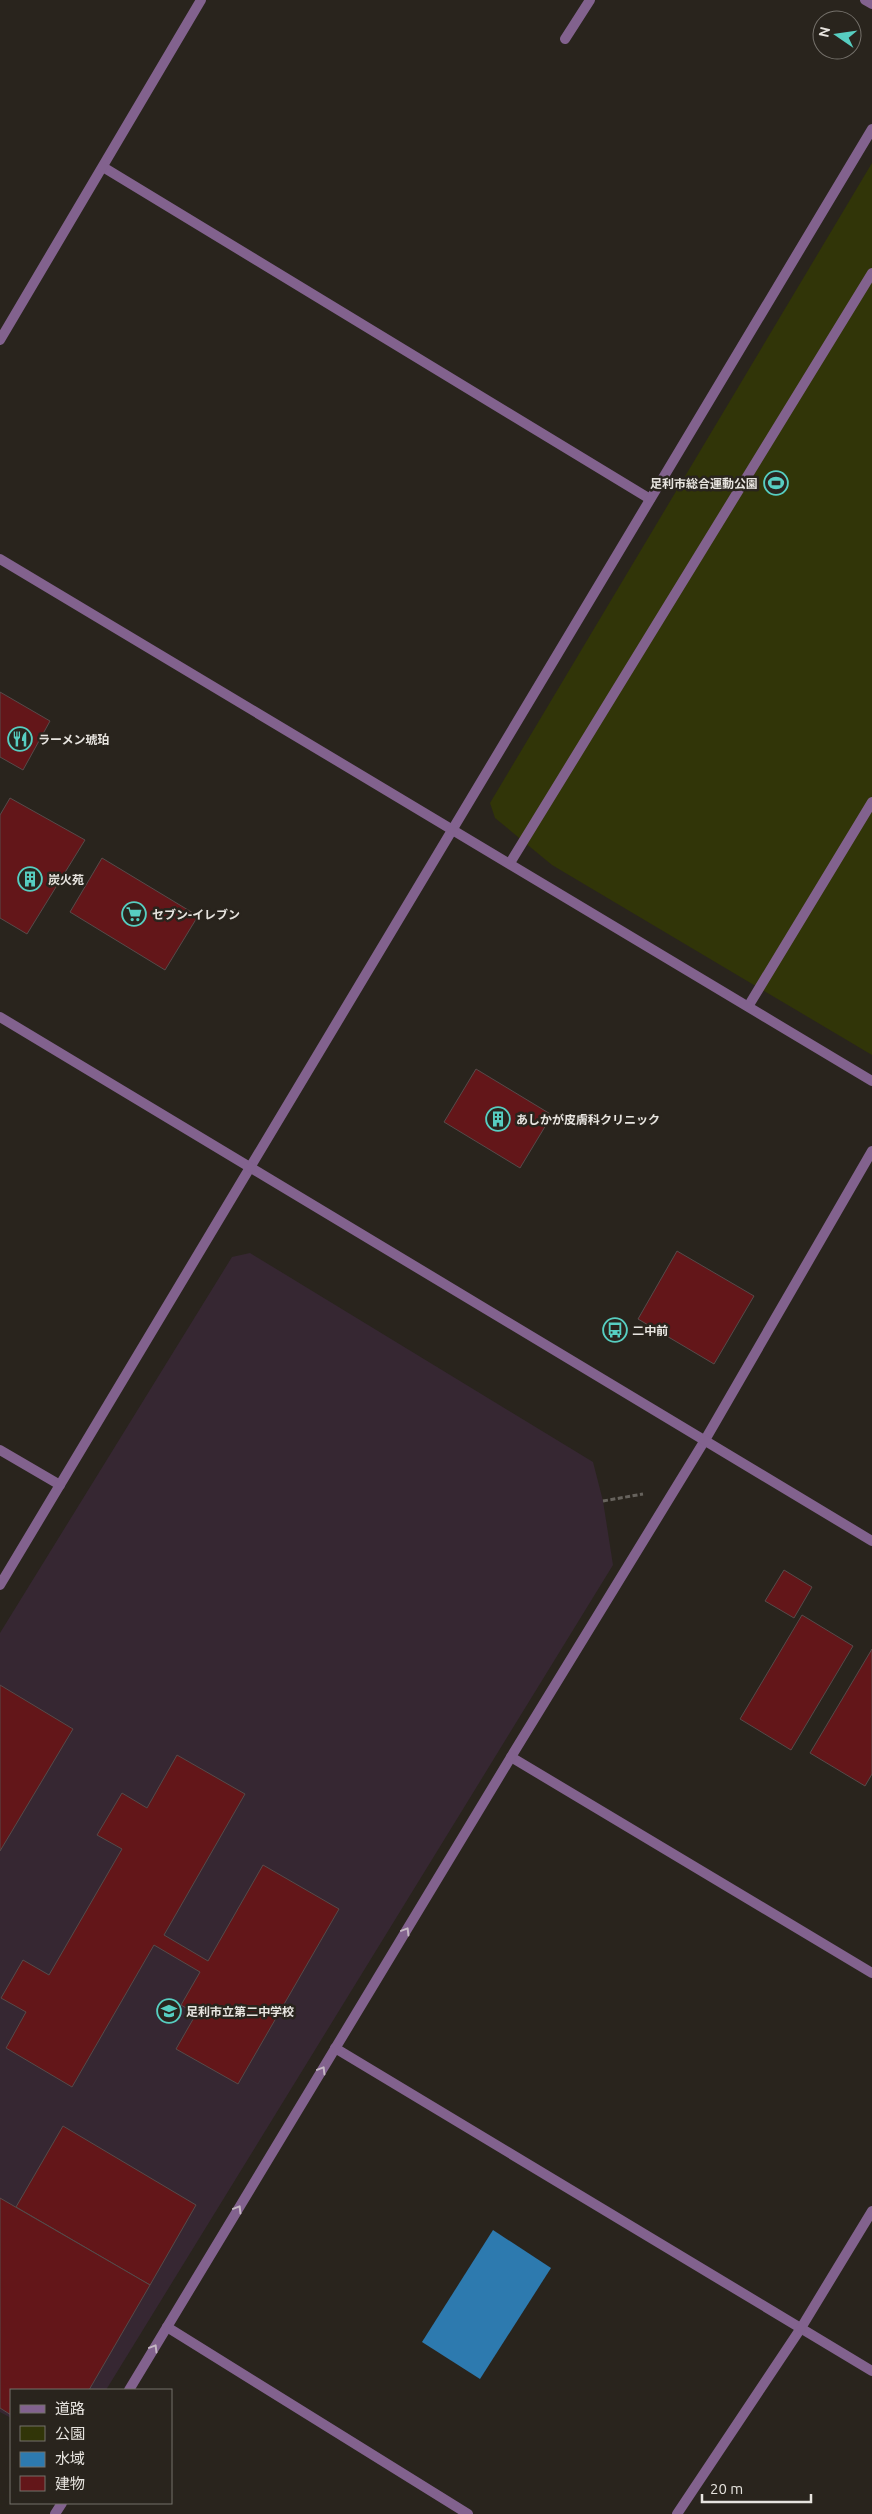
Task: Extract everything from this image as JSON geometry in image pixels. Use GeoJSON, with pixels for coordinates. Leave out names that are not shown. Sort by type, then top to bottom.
{"type":"FeatureCollection","features":[{"type":"Feature","properties":{"kind":"street"},"geometry":{"type":"LineString","coordinates":[[0,340],[201,0]]}},
{"type":"Feature","properties":{"kind":"street"},"geometry":{"type":"LineString","coordinates":[[565,39],[590,0]]}},
{"type":"Feature","properties":{"kind":"street"},"geometry":{"type":"LineString","coordinates":[[865,0],[872,4]]}},
{"type":"Feature","properties":{"kind":"street"},"geometry":{"type":"LineString","coordinates":[[0,1585],[872,129]]}},
{"type":"Feature","properties":{"kind":"street"},"geometry":{"type":"LineString","coordinates":[[102,167],[650,499]]}},
{"type":"Feature","properties":{"kind":"street"},"geometry":{"type":"LineString","coordinates":[[510,863],[872,273]]}},
{"type":"Feature","properties":{"kind":"street"},"geometry":{"type":"LineString","coordinates":[[0,559],[749,1005],[872,1081]]}},
{"type":"Feature","properties":{"kind":"street"},"geometry":{"type":"LineString","coordinates":[[749,1005],[872,802]]}},
{"type":"Feature","properties":{"kind":"street"},"geometry":{"type":"LineString","coordinates":[[0,1018],[872,1541]]}},
{"type":"Feature","properties":{"kind":"street"},"geometry":{"type":"LineString","coordinates":[[130,2389],[511,1757],[705,1440],[872,1152]]}},
{"type":"Feature","properties":{"kind":"street"},"geometry":{"type":"LineString","coordinates":[[0,1450],[60,1485]]}},
{"type":"Feature","properties":{"kind":"street"},"geometry":{"type":"LineString","coordinates":[[511,1757],[872,1973]]}},
{"type":"Feature","properties":{"kind":"street"},"geometry":{"type":"LineString","coordinates":[[336,2048],[872,2371]]}},
{"type":"Feature","properties":{"kind":"street"},"geometry":{"type":"LineString","coordinates":[[677,2514],[801,2328],[872,2211]]}},
{"type":"Feature","properties":{"kind":"street"},"geometry":{"type":"LineString","coordinates":[[167,2327],[468,2514]]}},
{"type":"Feature","properties":{"kind":"path"},"geometry":{"type":"LineString","coordinates":[[603,1501],[648,1493]]}},
{"type":"Feature","properties":{"kind":"shaded area","name":"足利市立第二中学校"},"geometry":{"type":"Polygon","coordinates":[[[250,1253],[593,1462],[603,1501],[613,1565],[107,2389],[10,2389],[10,2417],[0,2412],[0,1633],[232,1257],[250,1253]]]}},
{"type":"Feature","properties":{"kind":"green space","name":"足利市総合運動公園"},"geometry":{"type":"Polygon","coordinates":[[[872,163],[872,1055],[552,865],[495,818],[490,803],[872,163]]]}},
{"type":"Feature","properties":{"kind":"water"},"geometry":{"type":"Polygon","coordinates":[[[493,2230],[551,2268],[480,2379],[422,2342],[493,2230]]]}},
{"type":"Feature","properties":{"kind":"building","name":"ラーメン琥珀"},"geometry":{"type":"Polygon","coordinates":[[[0,692],[50,721],[23,770],[0,757],[0,692]]]}},
{"type":"Feature","properties":{"kind":"building","name":"炭火苑"},"geometry":{"type":"Polygon","coordinates":[[[10,798],[85,840],[27,934],[0,918],[0,815],[10,798]]]}},
{"type":"Feature","properties":{"kind":"building","name":"セブン-イレブン"},"geometry":{"type":"Polygon","coordinates":[[[102,858],[198,916],[165,970],[70,912],[102,858]]]}},
{"type":"Feature","properties":{"kind":"building","name":"あしかが皮膚科クリニック"},"geometry":{"type":"Polygon","coordinates":[[[476,1069],[552,1115],[520,1168],[444,1122],[476,1069]]]}},
{"type":"Feature","properties":{"kind":"building"},"geometry":{"type":"Polygon","coordinates":[[[677,1251],[754,1296],[714,1364],[638,1319],[677,1251]]]}},
{"type":"Feature","properties":{"kind":"building"},"geometry":{"type":"Polygon","coordinates":[[[784,1570],[812,1587],[794,1618],[765,1601],[784,1570]]]}},
{"type":"Feature","properties":{"kind":"building"},"geometry":{"type":"Polygon","coordinates":[[[802,1615],[853,1646],[791,1750],[740,1719],[802,1615]]]}},
{"type":"Feature","properties":{"kind":"building"},"geometry":{"type":"Polygon","coordinates":[[[872,1649],[872,1774],[865,1786],[810,1753],[872,1649]]]}},
{"type":"Feature","properties":{"kind":"building"},"geometry":{"type":"Polygon","coordinates":[[[0,1685],[73,1729],[0,1851],[0,1685]]]}},
{"type":"Feature","properties":{"kind":"building"},"geometry":{"type":"Polygon","coordinates":[[[177,1755],[245,1794],[164,1935],[208,1961],[263,1865],[339,1909],[238,2084],[176,2049],[196,2014],[181,2005],[200,1972],[154,1945],[72,2087],[6,2048],[26,2012],[1,1998],[23,1960],[49,1975],[122,1849],[97,1835],[122,1793],[147,1808],[177,1755]]]}},
{"type":"Feature","properties":{"kind":"building"},"geometry":{"type":"Polygon","coordinates":[[[63,2126],[196,2205],[150,2285],[16,2207],[63,2126]]]}},
{"type":"Feature","properties":{"kind":"building"},"geometry":{"type":"Polygon","coordinates":[[[0,2198],[150,2285],[90,2389],[10,2389],[10,2414],[0,2408],[0,2198]]]}},
{"type":"Feature","properties":{"kind":"place","name":"足利市総合運動公園"},"geometry":{"type":"Point","coordinates":[776,483]}},
{"type":"Feature","properties":{"kind":"place","name":"ラーメン琥珀"},"geometry":{"type":"Point","coordinates":[20,739]}},
{"type":"Feature","properties":{"kind":"place","name":"炭火苑"},"geometry":{"type":"Point","coordinates":[30,879]}},
{"type":"Feature","properties":{"kind":"place","name":"セブン-イレブン"},"geometry":{"type":"Point","coordinates":[134,914]}},
{"type":"Feature","properties":{"kind":"place","name":"あしかが皮膚科クリニック"},"geometry":{"type":"Point","coordinates":[498,1119]}},
{"type":"Feature","properties":{"kind":"place","name":"二中前"},"geometry":{"type":"Point","coordinates":[615,1330]}},
{"type":"Feature","properties":{"kind":"place","name":"足利市立第二中学校"},"geometry":{"type":"Point","coordinates":[169,2011]}}]}
